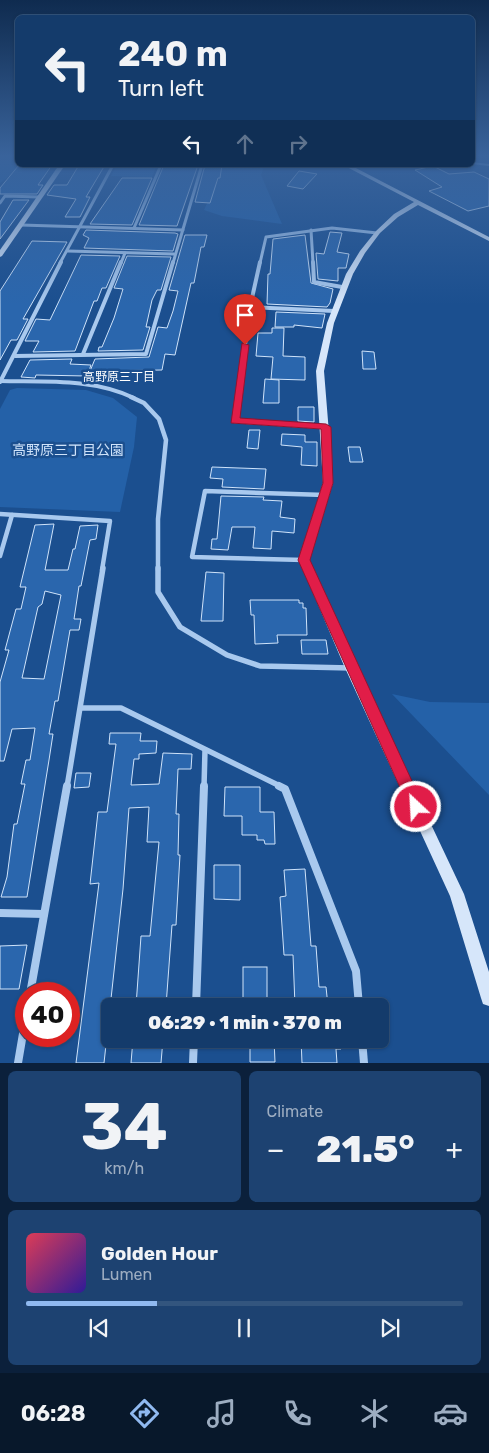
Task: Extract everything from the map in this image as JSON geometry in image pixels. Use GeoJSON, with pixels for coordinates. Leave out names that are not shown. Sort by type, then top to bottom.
{"type":"FeatureCollection","features":[{"type":"Feature","properties":{"kind":"street"},"geometry":{"type":"LineString","coordinates":[[0,255],[33,206]]}},
{"type":"Feature","properties":{"kind":"street"},"geometry":{"type":"LineString","coordinates":[[90,206],[0,382],[82,385],[115,390],[144,401],[155,412],[165,430],[166,440],[158,518],[158,592],[180,627],[227,655],[260,666],[351,668]]}},
{"type":"Feature","properties":{"kind":"street"},"geometry":{"type":"LineString","coordinates":[[134,228],[144,206]]}},
{"type":"Feature","properties":{"kind":"street"},"geometry":{"type":"LineString","coordinates":[[15,356],[146,354],[190,206]]}},
{"type":"Feature","properties":{"kind":"street"},"geometry":{"type":"LineString","coordinates":[[411,206],[395,215],[376,233],[342,287],[334,311],[322,354],[320,371],[326,427],[328,483],[326,495],[304,560],[351,668],[457,894],[489,998]]}},
{"type":"Feature","properties":{"kind":"street"},"geometry":{"type":"LineString","coordinates":[[421,206],[489,239]]}},
{"type":"Feature","properties":{"kind":"street"},"geometry":{"type":"LineString","coordinates":[[21,225],[182,230]]}},
{"type":"Feature","properties":{"kind":"street"},"geometry":{"type":"LineString","coordinates":[[326,427],[234,421],[250,307],[266,237],[332,228],[376,233]]}},
{"type":"Feature","properties":{"kind":"street"},"geometry":{"type":"LineString","coordinates":[[311,230],[314,282],[342,287]]}},
{"type":"Feature","properties":{"kind":"street"},"geometry":{"type":"LineString","coordinates":[[68,251],[174,254]]}},
{"type":"Feature","properties":{"kind":"street"},"geometry":{"type":"LineString","coordinates":[[83,354],[124,253]]}},
{"type":"Feature","properties":{"kind":"street"},"geometry":{"type":"LineString","coordinates":[[250,307],[334,311]]}},
{"type":"Feature","properties":{"kind":"street"},"geometry":{"type":"LineString","coordinates":[[304,560],[192,557],[205,491],[326,495]]}},
{"type":"Feature","properties":{"kind":"street"},"geometry":{"type":"LineString","coordinates":[[0,514],[110,520],[81,708],[32,982]]}},
{"type":"Feature","properties":{"kind":"street"},"geometry":{"type":"LineString","coordinates":[[0,556],[12,515]]}},
{"type":"Feature","properties":{"kind":"street"},"geometry":{"type":"LineString","coordinates":[[81,708],[121,708],[285,789],[356,971],[358,998]]}},
{"type":"Feature","properties":{"kind":"street"},"geometry":{"type":"LineString","coordinates":[[196,998],[206,750]]}},
{"type":"Feature","properties":{"kind":"street"},"geometry":{"type":"LineString","coordinates":[[0,913],[44,914]]}},
{"type":"Feature","properties":{"kind":"street"},"geometry":{"type":"LineString","coordinates":[[18,1063],[21,1047]]}},
{"type":"Feature","properties":{"kind":"street"},"geometry":{"type":"LineString","coordinates":[[193,1063],[194,1048]]}},
{"type":"Feature","properties":{"kind":"street"},"geometry":{"type":"LineString","coordinates":[[363,1048],[364,1063]]}},
{"type":"Feature","properties":{"kind":"green space"},"geometry":{"type":"Polygon","coordinates":[[[206,206],[274,206],[282,224],[222,216],[204,210],[206,206]]]}},
{"type":"Feature","properties":{"kind":"green space","name":"高野原三丁目公園"},"geometry":{"type":"Polygon","coordinates":[[[17,388],[86,390],[113,398],[137,417],[134,447],[120,512],[0,507],[0,409],[10,390],[17,388]]]}},
{"type":"Feature","properties":{"kind":"green space"},"geometry":{"type":"Polygon","coordinates":[[[392,694],[430,702],[489,703],[489,795],[392,694]]]}},
{"type":"Feature","properties":{"kind":"building"},"geometry":{"type":"Polygon","coordinates":[[[10,206],[25,206],[0,239],[0,222],[10,206]]]}},
{"type":"Feature","properties":{"kind":"building"},"geometry":{"type":"Polygon","coordinates":[[[72,206],[86,206],[80,217],[65,217],[72,206]]]}},
{"type":"Feature","properties":{"kind":"building"},"geometry":{"type":"Polygon","coordinates":[[[103,206],[140,206],[132,225],[90,224],[103,206]]]}},
{"type":"Feature","properties":{"kind":"building"},"geometry":{"type":"Polygon","coordinates":[[[147,206],[184,206],[177,226],[139,225],[147,206]]]}},
{"type":"Feature","properties":{"kind":"building"},"geometry":{"type":"Polygon","coordinates":[[[457,206],[489,206],[489,206],[468,211],[457,206]]]}},
{"type":"Feature","properties":{"kind":"building"},"geometry":{"type":"Polygon","coordinates":[[[86,230],[178,234],[173,251],[84,248],[89,238],[83,235],[86,230]]]}},
{"type":"Feature","properties":{"kind":"building"},"geometry":{"type":"Polygon","coordinates":[[[330,232],[342,233],[337,252],[349,254],[346,268],[338,268],[338,281],[318,279],[316,253],[324,254],[330,232]]]}},
{"type":"Feature","properties":{"kind":"building"},"geometry":{"type":"Polygon","coordinates":[[[185,235],[207,235],[204,247],[201,247],[194,283],[191,283],[175,355],[165,354],[162,370],[90,371],[95,359],[149,357],[158,327],[167,328],[173,311],[178,291],[169,290],[185,235]]]}},
{"type":"Feature","properties":{"kind":"building"},"geometry":{"type":"Polygon","coordinates":[[[305,235],[311,283],[333,289],[330,303],[327,307],[267,304],[268,274],[270,274],[273,239],[305,235]]]}},
{"type":"Feature","properties":{"kind":"building"},"geometry":{"type":"Polygon","coordinates":[[[32,241],[67,242],[23,319],[28,319],[17,340],[11,340],[0,360],[0,291],[32,241]]]}},
{"type":"Feature","properties":{"kind":"building"},"geometry":{"type":"Polygon","coordinates":[[[81,255],[120,256],[106,288],[102,288],[97,301],[94,301],[75,351],[33,352],[39,341],[25,341],[36,319],[50,320],[81,255]]]}},
{"type":"Feature","properties":{"kind":"building"},"geometry":{"type":"Polygon","coordinates":[[[127,256],[171,257],[161,290],[157,290],[152,300],[146,327],[150,327],[143,350],[98,351],[99,347],[102,347],[114,318],[123,289],[114,288],[127,256]]]}},
{"type":"Feature","properties":{"kind":"building"},"geometry":{"type":"Polygon","coordinates":[[[276,312],[325,314],[322,328],[294,325],[294,327],[275,327],[276,312]]]}},
{"type":"Feature","properties":{"kind":"building"},"geometry":{"type":"Polygon","coordinates":[[[272,328],[284,328],[283,356],[305,357],[305,380],[271,379],[273,357],[256,356],[258,333],[272,333],[272,328]]]}},
{"type":"Feature","properties":{"kind":"building"},"geometry":{"type":"Polygon","coordinates":[[[362,351],[374,352],[376,369],[363,369],[362,351]]]}},
{"type":"Feature","properties":{"kind":"building"},"geometry":{"type":"Polygon","coordinates":[[[72,359],[70,364],[91,365],[87,376],[36,375],[35,378],[21,377],[30,360],[72,359]]]}},
{"type":"Feature","properties":{"kind":"building"},"geometry":{"type":"Polygon","coordinates":[[[265,379],[279,380],[279,403],[263,403],[265,379]]]}},
{"type":"Feature","properties":{"kind":"building"},"geometry":{"type":"Polygon","coordinates":[[[298,407],[314,407],[314,422],[298,421],[298,407]]]}},
{"type":"Feature","properties":{"kind":"building"},"geometry":{"type":"Polygon","coordinates":[[[249,430],[260,430],[258,449],[247,448],[249,430]]]}},
{"type":"Feature","properties":{"kind":"building"},"geometry":{"type":"Polygon","coordinates":[[[282,434],[305,435],[305,442],[317,442],[317,466],[301,465],[302,447],[281,445],[282,434]]]}},
{"type":"Feature","properties":{"kind":"building"},"geometry":{"type":"Polygon","coordinates":[[[348,447],[360,447],[363,462],[350,462],[348,447]]]}},
{"type":"Feature","properties":{"kind":"building"},"geometry":{"type":"Polygon","coordinates":[[[212,467],[266,469],[264,489],[222,487],[223,479],[210,478],[212,467]]]}},
{"type":"Feature","properties":{"kind":"building"},"geometry":{"type":"Polygon","coordinates":[[[221,496],[264,497],[263,500],[282,501],[280,517],[295,519],[294,533],[272,531],[271,549],[253,548],[255,527],[232,527],[228,550],[211,549],[212,539],[217,539],[221,496]]]}},
{"type":"Feature","properties":{"kind":"building"},"geometry":{"type":"Polygon","coordinates":[[[54,524],[45,570],[68,570],[80,526],[98,525],[96,539],[90,540],[81,586],[79,586],[74,619],[81,619],[79,630],[70,630],[58,701],[55,701],[49,734],[53,734],[27,897],[1,897],[7,877],[14,824],[17,824],[25,784],[21,784],[26,760],[30,760],[35,728],[12,729],[4,761],[0,761],[0,682],[9,650],[5,650],[16,609],[21,609],[26,587],[20,587],[35,525],[54,524]],[[45,591],[42,604],[38,607],[22,678],[44,679],[61,595],[45,591]]]}},
{"type":"Feature","properties":{"kind":"building"},"geometry":{"type":"Polygon","coordinates":[[[206,572],[224,573],[223,621],[201,621],[206,572]]]}},
{"type":"Feature","properties":{"kind":"building"},"geometry":{"type":"Polygon","coordinates":[[[250,600],[299,600],[299,603],[303,603],[303,608],[306,608],[307,635],[277,635],[278,643],[255,644],[254,615],[251,615],[250,600]]]}},
{"type":"Feature","properties":{"kind":"building"},"geometry":{"type":"Polygon","coordinates":[[[301,640],[326,640],[328,654],[302,654],[301,640]]]}},
{"type":"Feature","properties":{"kind":"building"},"geometry":{"type":"Polygon","coordinates":[[[110,733],[141,733],[140,741],[157,741],[156,753],[139,754],[139,759],[134,759],[131,785],[159,784],[163,753],[192,754],[191,769],[178,769],[176,814],[179,814],[178,855],[180,855],[176,925],[172,925],[167,998],[137,998],[141,936],[150,936],[159,842],[147,842],[149,807],[129,808],[123,889],[111,998],[101,998],[101,1048],[106,1048],[104,1063],[76,1063],[78,1047],[80,1047],[80,1032],[99,883],[90,884],[98,812],[107,812],[116,744],[109,744],[110,733]]]}},
{"type":"Feature","properties":{"kind":"building"},"geometry":{"type":"Polygon","coordinates":[[[76,773],[91,773],[89,787],[74,788],[76,773]]]}},
{"type":"Feature","properties":{"kind":"building"},"geometry":{"type":"Polygon","coordinates":[[[225,787],[260,787],[260,812],[274,812],[275,844],[265,844],[264,840],[257,840],[257,835],[242,835],[242,816],[224,816],[225,787]]]}},
{"type":"Feature","properties":{"kind":"building"},"geometry":{"type":"Polygon","coordinates":[[[214,865],[240,865],[240,900],[214,899],[214,865]]]}},
{"type":"Feature","properties":{"kind":"building"},"geometry":{"type":"Polygon","coordinates":[[[305,869],[311,946],[316,946],[319,987],[326,987],[327,998],[295,998],[293,955],[284,955],[280,897],[286,896],[284,870],[305,869]]]}},
{"type":"Feature","properties":{"kind":"building"},"geometry":{"type":"Polygon","coordinates":[[[27,945],[20,982],[15,982],[15,989],[0,989],[0,946],[27,945]]]}},
{"type":"Feature","properties":{"kind":"building"},"geometry":{"type":"Polygon","coordinates":[[[243,967],[267,967],[267,998],[243,998],[243,967]]]}},
{"type":"Feature","properties":{"kind":"building"},"geometry":{"type":"Polygon","coordinates":[[[132,1048],[162,1048],[161,1063],[131,1063],[132,1048]]]}},
{"type":"Feature","properties":{"kind":"building"},"geometry":{"type":"Polygon","coordinates":[[[250,1048],[274,1048],[275,1062],[250,1062],[250,1048]]]}},
{"type":"Feature","properties":{"kind":"building"},"geometry":{"type":"Polygon","coordinates":[[[301,1048],[341,1048],[336,1049],[337,1063],[302,1063],[301,1048]]]}},
{"type":"Feature","properties":{"kind":"district","name":"高野原三丁目"},"geometry":{"type":"Point","coordinates":[119,377]}},
{"type":"Feature","properties":{"kind":"route"},"geometry":{"type":"LineString","coordinates":[[245,345],[234,421],[326,427],[328,483],[326,495],[304,560],[351,668],[416,807]]}}]}
